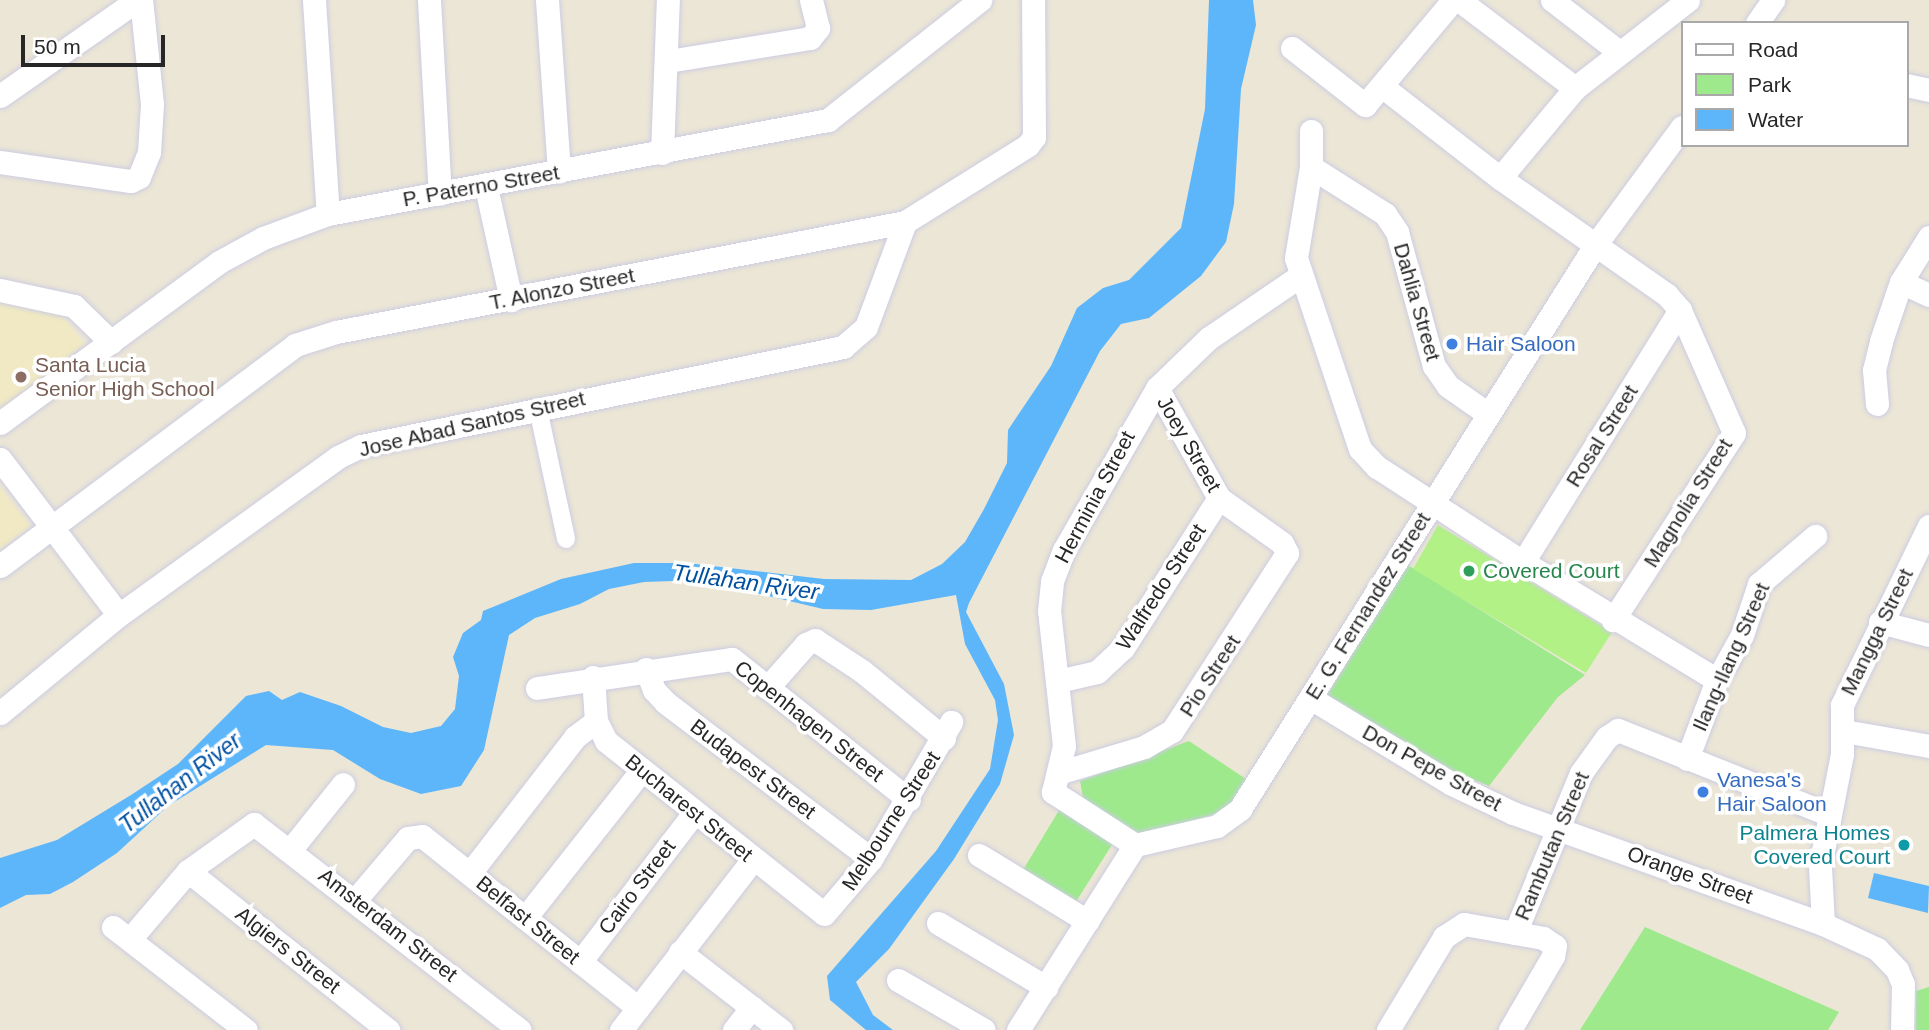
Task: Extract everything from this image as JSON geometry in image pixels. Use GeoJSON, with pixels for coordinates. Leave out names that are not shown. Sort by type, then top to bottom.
{"type":"FeatureCollection","features":[{"type":"Feature","properties":{"kind":"street"},"geometry":{"type":"LineString","coordinates":[[0,96],[139,0],[152,104],[149,152],[139,177],[131,181],[0,162]]}},
{"type":"Feature","properties":{"kind":"street"},"geometry":{"type":"LineString","coordinates":[[314,0],[328,214]]}},
{"type":"Feature","properties":{"kind":"street"},"geometry":{"type":"LineString","coordinates":[[429,0],[440,194]]}},
{"type":"Feature","properties":{"kind":"street"},"geometry":{"type":"LineString","coordinates":[[547,0],[559,172]]}},
{"type":"Feature","properties":{"kind":"street"},"geometry":{"type":"LineString","coordinates":[[662,153],[668,61],[668,0]]}},
{"type":"Feature","properties":{"kind":"street"},"geometry":{"type":"LineString","coordinates":[[668,61],[810,38],[818,28],[818,14],[811,0]]}},
{"type":"Feature","properties":{"kind":"street","name":"P. Paterno Street"},"geometry":{"type":"LineString","coordinates":[[0,423],[219,262],[264,238],[328,214],[485,187],[828,120],[980,0]]}},
{"type":"Feature","properties":{"kind":"street","name":"T. Alonzo Street"},"geometry":{"type":"LineString","coordinates":[[0,566],[52,524],[295,345],[336,332],[905,222],[1028,145],[1034,136],[1033,0]]}},
{"type":"Feature","properties":{"kind":"street"},"geometry":{"type":"LineString","coordinates":[[1292,48],[1362,105],[1368,104],[1453,0]]}},
{"type":"Feature","properties":{"kind":"street"},"geometry":{"type":"LineString","coordinates":[[1459,0],[1575,88]]}},
{"type":"Feature","properties":{"kind":"street"},"geometry":{"type":"LineString","coordinates":[[1552,0],[1618,51]]}},
{"type":"Feature","properties":{"kind":"street"},"geometry":{"type":"LineString","coordinates":[[1759,21],[1773,0]]}},
{"type":"Feature","properties":{"kind":"street"},"geometry":{"type":"LineString","coordinates":[[1500,178],[1575,88],[1673,5]]}},
{"type":"Feature","properties":{"kind":"street"},"geometry":{"type":"LineString","coordinates":[[1908,85],[1929,90]]}},
{"type":"Feature","properties":{"kind":"street","name":"Magnolia Street"},"geometry":{"type":"LineString","coordinates":[[1383,86],[1500,178],[1667,295],[1680,310],[1734,433],[1613,620]]}},
{"type":"Feature","properties":{"kind":"street","name":"E. G. Fernandez Street"},"geometry":{"type":"LineString","coordinates":[[1135,845],[1217,826],[1234,816],[1312,699],[1596,244],[1680,130]]}},
{"type":"Feature","properties":{"kind":"street"},"geometry":{"type":"LineString","coordinates":[[1311,131],[1311,167],[1297,228],[1300,276],[1360,449],[1432,503],[1523,562],[1613,620],[1717,680]]}},
{"type":"Feature","properties":{"kind":"street","name":"Dahlia Street"},"geometry":{"type":"LineString","coordinates":[[1311,167],[1385,214],[1397,232],[1434,366],[1448,386],[1488,414]]}},
{"type":"Feature","properties":{"kind":"street"},"geometry":{"type":"LineString","coordinates":[[485,187],[511,300]]}},
{"type":"Feature","properties":{"kind":"street","name":"Jose Abad Santos Street"},"geometry":{"type":"LineString","coordinates":[[0,713],[119,614],[338,457],[361,446],[843,346],[866,327],[905,222]]}},
{"type":"Feature","properties":{"kind":"street"},"geometry":{"type":"LineString","coordinates":[[1877,404],[1874,370],[1901,282],[1929,237]]}},
{"type":"Feature","properties":{"kind":"street","name":"Herminia Street"},"geometry":{"type":"LineString","coordinates":[[1056,782],[1064,746],[1049,611],[1052,581],[1070,538],[1157,388],[1209,338],[1300,276]]}},
{"type":"Feature","properties":{"kind":"street"},"geometry":{"type":"LineString","coordinates":[[1901,282],[1929,295]]}},
{"type":"Feature","properties":{"kind":"street"},"geometry":{"type":"LineString","coordinates":[[0,290],[74,306],[111,342]]}},
{"type":"Feature","properties":{"kind":"street","name":"Rosal Street"},"geometry":{"type":"LineString","coordinates":[[1523,562],[1680,310]]}},
{"type":"Feature","properties":{"kind":"street","name":"Joey Street"},"geometry":{"type":"LineString","coordinates":[[1157,388],[1219,498],[1282,543],[1287,553]]}},
{"type":"Feature","properties":{"kind":"street"},"geometry":{"type":"LineString","coordinates":[[537,409],[566,539]]}},
{"type":"Feature","properties":{"kind":"street"},"geometry":{"type":"LineString","coordinates":[[0,459],[119,614]]}},
{"type":"Feature","properties":{"kind":"street","name":"Walfredo Street"},"geometry":{"type":"LineString","coordinates":[[1058,681],[1097,672],[1117,655],[1219,498]]}},
{"type":"Feature","properties":{"kind":"street","name":"Mangga Street"},"geometry":{"type":"LineString","coordinates":[[1823,924],[1820,866],[1844,731],[1842,705],[1880,622],[1929,526]]}},
{"type":"Feature","properties":{"kind":"street","name":"Ilang-Ilang Street"},"geometry":{"type":"LineString","coordinates":[[1688,759],[1717,680],[1742,635],[1759,584],[1815,536]]}},
{"type":"Feature","properties":{"kind":"street","name":"Pio Street"},"geometry":{"type":"LineString","coordinates":[[1056,782],[1144,747],[1172,731],[1287,553]]}},
{"type":"Feature","properties":{"kind":"street"},"geometry":{"type":"LineString","coordinates":[[1880,622],[1929,635]]}},
{"type":"Feature","properties":{"kind":"street","name":"Melbourne Street"},"geometry":{"type":"LineString","coordinates":[[767,688],[806,643],[815,640],[948,730],[909,800],[871,859],[824,914]]}},
{"type":"Feature","properties":{"kind":"street","name":"Copenhagen Street"},"geometry":{"type":"LineString","coordinates":[[537,688],[593,677],[732,659],[909,800]]}},
{"type":"Feature","properties":{"kind":"street","name":"Budapest Street"},"geometry":{"type":"LineString","coordinates":[[646,670],[654,690],[665,702],[871,859]]}},
{"type":"Feature","properties":{"kind":"street","name":"Bucharest Street"},"geometry":{"type":"LineString","coordinates":[[593,677],[596,720],[606,741],[824,914]]}},
{"type":"Feature","properties":{"kind":"street","name":"Don Pepe Street"},"geometry":{"type":"LineString","coordinates":[[1312,699],[1450,783],[1513,813],[1557,827]]}},
{"type":"Feature","properties":{"kind":"street"},"geometry":{"type":"LineString","coordinates":[[470,873],[575,737],[596,720]]}},
{"type":"Feature","properties":{"kind":"street","name":"Rambutan Street"},"geometry":{"type":"LineString","coordinates":[[1515,933],[1581,773],[1607,737],[1618,730],[1688,759]]}},
{"type":"Feature","properties":{"kind":"street"},"geometry":{"type":"LineString","coordinates":[[1844,731],[1929,746]]}},
{"type":"Feature","properties":{"kind":"street"},"geometry":{"type":"LineString","coordinates":[[1688,759],[1828,814]]}},
{"type":"Feature","properties":{"kind":"street"},"geometry":{"type":"LineString","coordinates":[[525,918],[641,771]]}},
{"type":"Feature","properties":{"kind":"street"},"geometry":{"type":"LineString","coordinates":[[1018,1030],[1135,845],[1056,782]]}},
{"type":"Feature","properties":{"kind":"street"},"geometry":{"type":"LineString","coordinates":[[291,849],[343,784]]}},
{"type":"Feature","properties":{"kind":"street","name":"Cairo Street"},"geometry":{"type":"LineString","coordinates":[[580,962],[694,813]]}},
{"type":"Feature","properties":{"kind":"street","name":"Amsterdam Street"},"geometry":{"type":"LineString","coordinates":[[188,871],[254,824],[356,899],[520,1030]]}},
{"type":"Feature","properties":{"kind":"street","name":"Orange Street"},"geometry":{"type":"LineString","coordinates":[[1557,827],[1823,924]]}},
{"type":"Feature","properties":{"kind":"street","name":"Belfast Street"},"geometry":{"type":"LineString","coordinates":[[356,899],[415,834],[470,873],[638,1008]]}},
{"type":"Feature","properties":{"kind":"street"},"geometry":{"type":"LineString","coordinates":[[979,855],[1087,921]]}},
{"type":"Feature","properties":{"kind":"street"},"geometry":{"type":"LineString","coordinates":[[621,1030],[753,859]]}},
{"type":"Feature","properties":{"kind":"street"},"geometry":{"type":"LineString","coordinates":[[188,871],[122,933],[246,1030]]}},
{"type":"Feature","properties":{"kind":"street","name":"Algiers Street"},"geometry":{"type":"LineString","coordinates":[[188,871],[388,1030]]}},
{"type":"Feature","properties":{"kind":"street"},"geometry":{"type":"LineString","coordinates":[[938,923],[1046,986]]}},
{"type":"Feature","properties":{"kind":"street"},"geometry":{"type":"LineString","coordinates":[[1388,1030],[1452,928],[1464,924],[1543,938],[1555,946],[1553,956],[1510,1030]]}},
{"type":"Feature","properties":{"kind":"street"},"geometry":{"type":"LineString","coordinates":[[1823,924],[1877,949],[1898,970],[1905,1000],[1902,1030]]}},
{"type":"Feature","properties":{"kind":"street"},"geometry":{"type":"LineString","coordinates":[[680,952],[781,1030]]}},
{"type":"Feature","properties":{"kind":"street"},"geometry":{"type":"LineString","coordinates":[[898,980],[984,1030]]}},
{"type":"Feature","properties":{"kind":"street"},"geometry":{"type":"LineString","coordinates":[[734,1030],[752,1007]]}},
{"type":"Feature","properties":{"kind":"shaded area","name":"Santa Lucia Senior High School"},"geometry":{"type":"Polygon","coordinates":[[[0,300],[58,311],[84,344],[0,411],[0,300]]]}},
{"type":"Feature","properties":{"kind":"shaded area"},"geometry":{"type":"Polygon","coordinates":[[[0,487],[30,526],[0,550],[0,487]]]}},
{"type":"Feature","properties":{"kind":"green space"},"geometry":{"type":"Polygon","coordinates":[[[1438,525],[1612,632],[1586,673],[1413,569],[1438,525]]]}},
{"type":"Feature","properties":{"kind":"green space"},"geometry":{"type":"Polygon","coordinates":[[[1408,565],[1585,675],[1558,697],[1489,786],[1457,773],[1327,695],[1408,565]]]}},
{"type":"Feature","properties":{"kind":"green space"},"geometry":{"type":"Polygon","coordinates":[[[1189,741],[1249,781],[1232,810],[1135,835],[1084,803],[1080,781],[1189,741]]]}},
{"type":"Feature","properties":{"kind":"green space"},"geometry":{"type":"Polygon","coordinates":[[[1061,807],[1115,840],[1072,908],[1020,875],[1061,807]]]}},
{"type":"Feature","properties":{"kind":"green space"},"geometry":{"type":"Polygon","coordinates":[[[1645,927],[1839,1012],[1828,1030],[1580,1030],[1645,927]]]}},
{"type":"Feature","properties":{"kind":"green space"},"geometry":{"type":"Polygon","coordinates":[[[1929,987],[1929,1030],[1916,1030],[1916,991],[1929,987]]]}},
{"type":"Feature","properties":{"kind":"water","name":"Tullahan River"},"geometry":{"type":"Polygon","coordinates":[[[1209,0],[1253,0],[1256,25],[1241,89],[1234,204],[1226,242],[1201,276],[1149,318],[1121,324],[1100,351],[969,603],[966,612],[1004,684],[1014,735],[1000,784],[954,859],[889,949],[856,982],[873,1015],[893,1030],[866,1030],[830,1000],[827,976],[936,851],[990,769],[998,720],[995,700],[965,644],[956,595],[871,610],[823,609],[701,580],[644,582],[609,589],[580,604],[535,618],[509,635],[484,750],[461,786],[421,794],[380,779],[333,750],[266,745],[168,806],[117,853],[73,882],[50,894],[26,895],[0,908],[0,858],[57,840],[131,795],[178,764],[246,696],[269,691],[282,700],[300,692],[341,706],[383,727],[411,733],[441,726],[455,709],[459,676],[453,657],[463,633],[481,620],[483,611],[561,579],[634,563],[687,563],[824,579],[911,580],[942,564],[965,542],[984,509],[1007,463],[1008,430],[1051,366],[1077,308],[1103,288],[1129,280],[1181,228],[1205,109],[1209,0]]]}},
{"type":"Feature","properties":{"kind":"water"},"geometry":{"type":"Polygon","coordinates":[[[1874,873],[1929,886],[1928,913],[1868,898],[1874,873]]]}},
{"type":"Feature","properties":{"kind":"place","name":"Hair Saloon"},"geometry":{"type":"Point","coordinates":[1452,344]}},
{"type":"Feature","properties":{"kind":"place","name":"Santa Lucia Senior High School"},"geometry":{"type":"Point","coordinates":[21,377]}},
{"type":"Feature","properties":{"kind":"place","name":"Covered Court"},"geometry":{"type":"Point","coordinates":[1469,571]}},
{"type":"Feature","properties":{"kind":"place","name":"Vanesa's Hair Saloon"},"geometry":{"type":"Point","coordinates":[1703,792]}},
{"type":"Feature","properties":{"kind":"place","name":"Palmera Homes Covered Court"},"geometry":{"type":"Point","coordinates":[1904,845]}}]}
